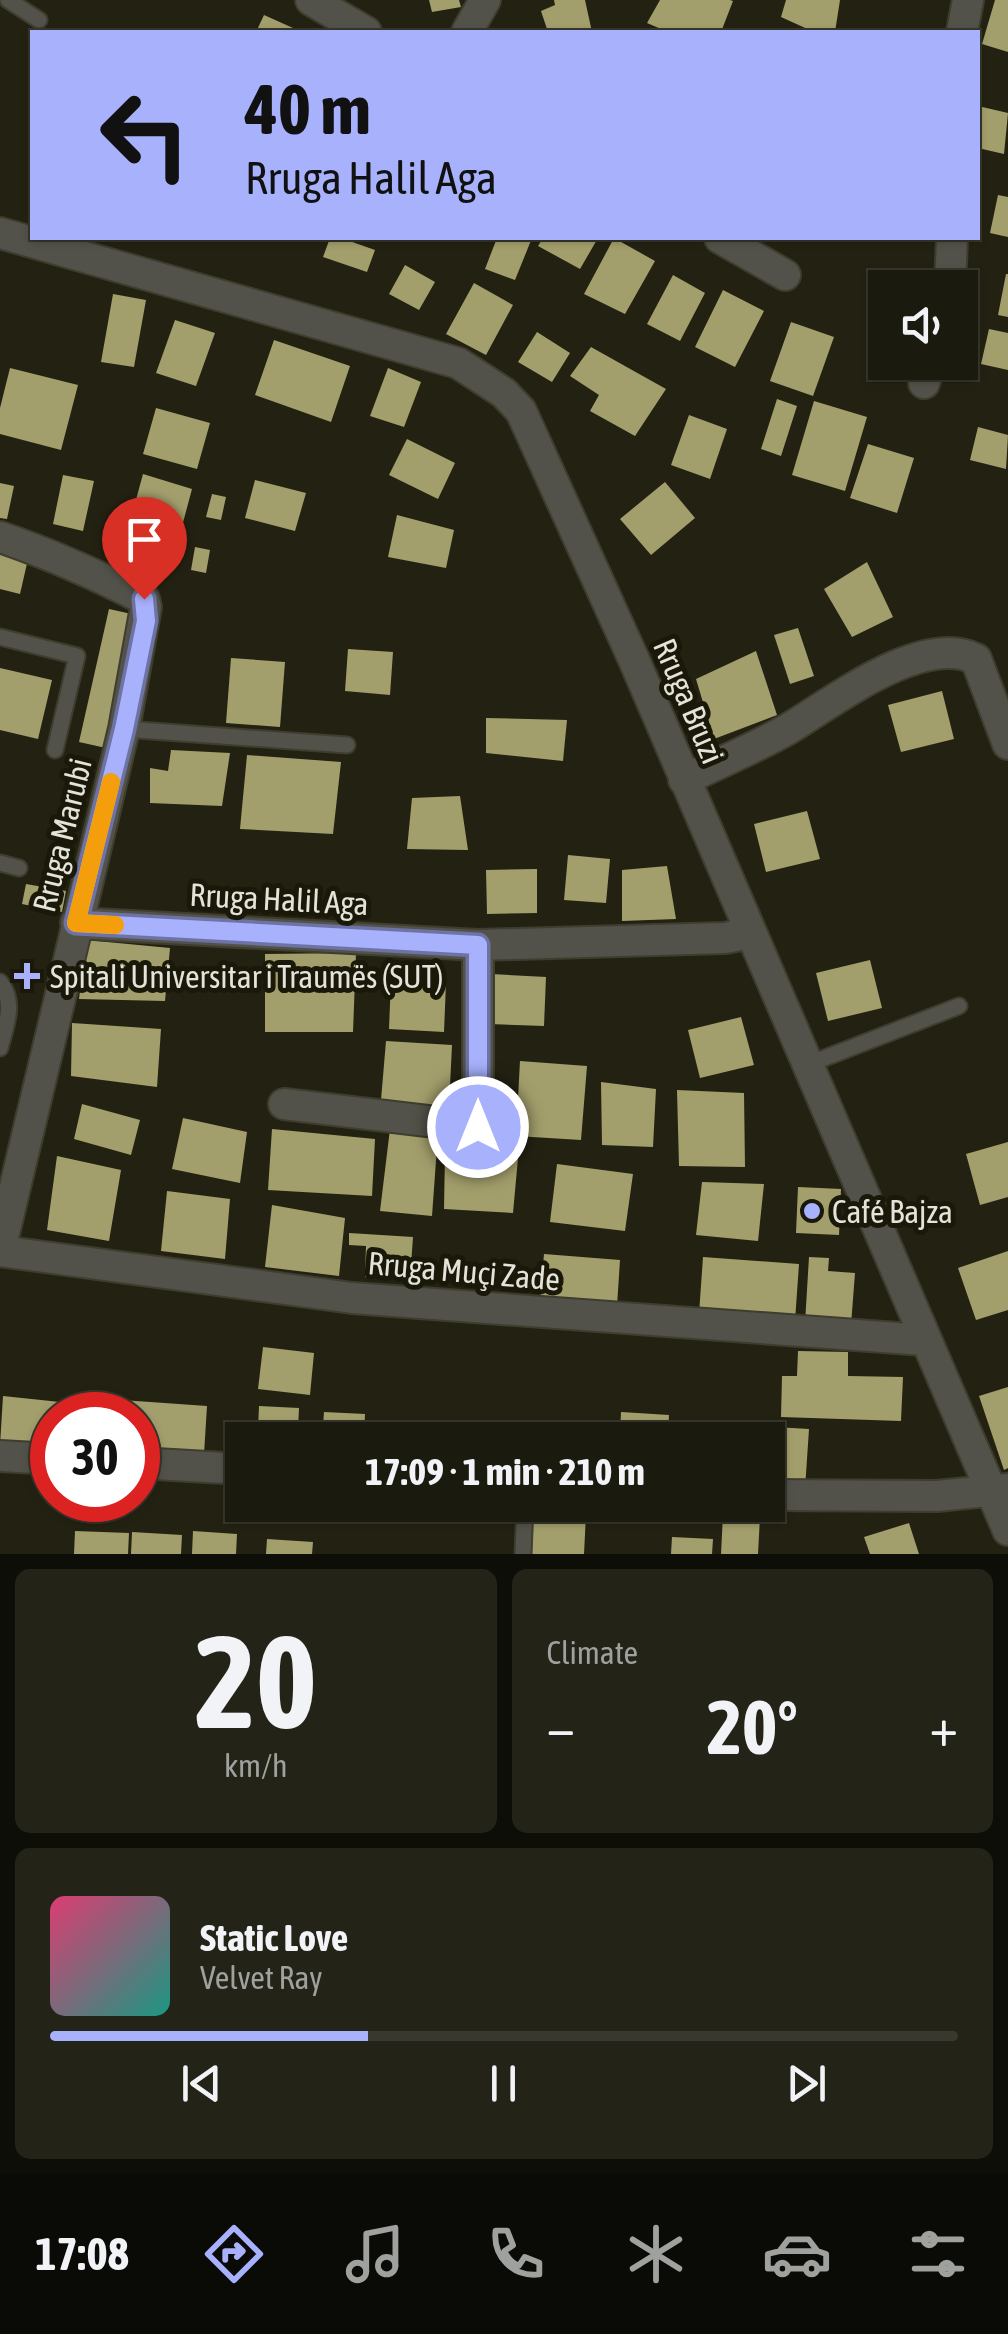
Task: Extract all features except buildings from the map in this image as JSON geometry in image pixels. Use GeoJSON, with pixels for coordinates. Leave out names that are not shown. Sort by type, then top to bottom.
{"type":"FeatureCollection","features":[{"type":"Feature","properties":{"kind":"street"},"geometry":{"type":"LineString","coordinates":[[468,30],[485,0]]}},
{"type":"Feature","properties":{"kind":"street"},"geometry":{"type":"LineString","coordinates":[[962,30],[968,0]]}},
{"type":"Feature","properties":{"kind":"street"},"geometry":{"type":"LineString","coordinates":[[318,2],[363,30]]}},
{"type":"Feature","properties":{"kind":"street","name":"Rruga Bruzi"},"geometry":{"type":"LineString","coordinates":[[0,233],[458,363],[504,392],[521,412],[809,1064],[924,1340],[1000,1490],[1008,1530]]}},
{"type":"Feature","properties":{"kind":"street"},"geometry":{"type":"LineString","coordinates":[[724,240],[785,275]]}},
{"type":"Feature","properties":{"kind":"street"},"geometry":{"type":"LineString","coordinates":[[951,270],[952,240]]}},
{"type":"Feature","properties":{"kind":"street","name":"Rruga Marubi"},"geometry":{"type":"LineString","coordinates":[[0,537],[49,554],[144,599],[146,621],[0,1251]]}},
{"type":"Feature","properties":{"kind":"street"},"geometry":{"type":"LineString","coordinates":[[684,780],[785,730],[878,672],[948,651],[976,659],[1008,744]]}},
{"type":"Feature","properties":{"kind":"street","name":"Rruga Halil Aga"},"geometry":{"type":"LineString","coordinates":[[76,923],[478,945],[725,938],[751,933]]}},
{"type":"Feature","properties":{"kind":"street"},"geometry":{"type":"LineString","coordinates":[[284,1104],[478,1127],[478,945]]}},
{"type":"Feature","properties":{"kind":"street","name":"Rruga Muçi Zade"},"geometry":{"type":"LineString","coordinates":[[0,1251],[352,1298],[924,1340]]}},
{"type":"Feature","properties":{"kind":"street"},"geometry":{"type":"LineString","coordinates":[[0,1456],[30,1458]]}},
{"type":"Feature","properties":{"kind":"street"},"geometry":{"type":"LineString","coordinates":[[160,1464],[225,1468]]}},
{"type":"Feature","properties":{"kind":"street"},"geometry":{"type":"LineString","coordinates":[[785,1495],[937,1496],[1000,1490]]}},
{"type":"Feature","properties":{"kind":"lane"},"geometry":{"type":"LineString","coordinates":[[8,0],[39,20]]}},
{"type":"Feature","properties":{"kind":"lane"},"geometry":{"type":"LineString","coordinates":[[0,637],[77,656],[55,750]]}},
{"type":"Feature","properties":{"kind":"lane","name":"Rruga Marubi"},"geometry":{"type":"LineString","coordinates":[[124,729],[347,746]]}},
{"type":"Feature","properties":{"kind":"lane"},"geometry":{"type":"LineString","coordinates":[[0,863],[19,868]]}},
{"type":"Feature","properties":{"kind":"lane"},"geometry":{"type":"LineString","coordinates":[[0,982],[6,990],[10,1011],[0,1048]]}},
{"type":"Feature","properties":{"kind":"lane"},"geometry":{"type":"LineString","coordinates":[[809,1064],[959,1006]]}},
{"type":"Feature","properties":{"kind":"lane"},"geometry":{"type":"LineString","coordinates":[[523,1554],[524,1522]]}},
{"type":"Feature","properties":{"kind":"slow traffic"},"geometry":{"type":"LineString","coordinates":[[111,782],[76,923],[115,925]]}},
{"type":"Feature","properties":{"kind":"place","name":"Spitali Universitar i Traumës (SUT)"},"geometry":{"type":"Point","coordinates":[27,976]}},
{"type":"Feature","properties":{"kind":"place","name":"Café Bajza"},"geometry":{"type":"Point","coordinates":[812,1211]}},
{"type":"Feature","properties":{"kind":"route"},"geometry":{"type":"LineString","coordinates":[[144,599],[146,621],[124,729],[76,923],[478,945],[478,1127]]}}]}
